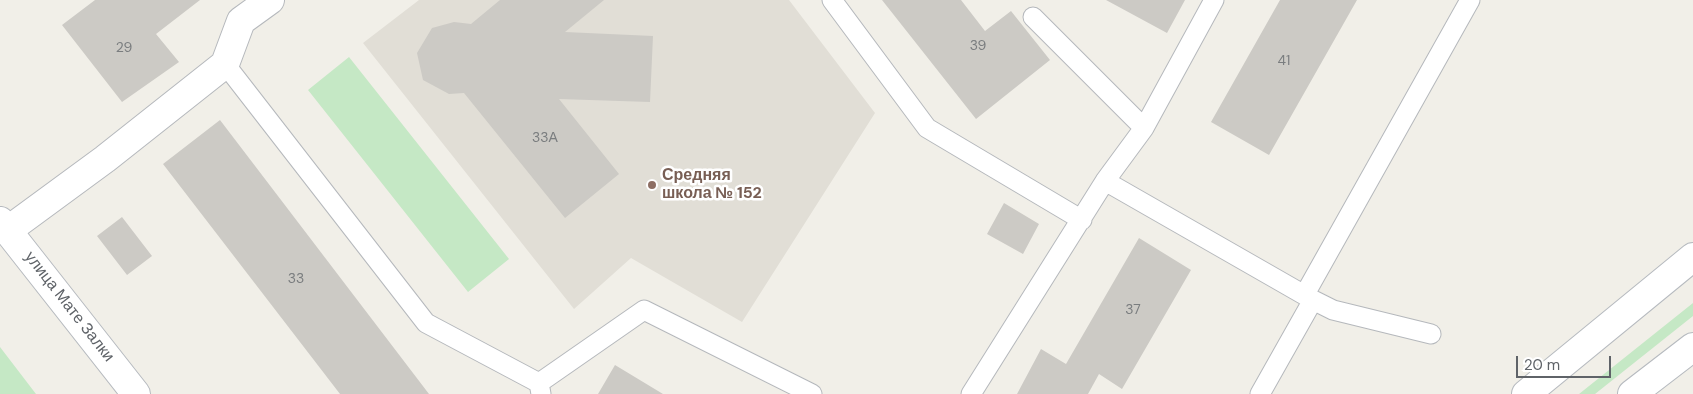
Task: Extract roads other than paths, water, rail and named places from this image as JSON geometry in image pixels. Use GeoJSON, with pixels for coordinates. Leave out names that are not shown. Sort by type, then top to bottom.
{"type":"FeatureCollection","features":[{"type":"Feature","properties":{"kind":"street"},"geometry":{"type":"LineString","coordinates":[[4,226],[105,158],[225,64],[241,21],[270,0]]}},
{"type":"Feature","properties":{"kind":"street","name":"улица Мате Залки"},"geometry":{"type":"LineString","coordinates":[[4,226],[46,276],[136,394]]}},
{"type":"Feature","properties":{"kind":"street"},"geometry":{"type":"LineString","coordinates":[[1526,394],[1693,257]]}},
{"type":"Feature","properties":{"kind":"street"},"geometry":{"type":"LineString","coordinates":[[1632,394],[1693,347]]}},
{"type":"Feature","properties":{"kind":"lane"},"geometry":{"type":"LineString","coordinates":[[832,0],[927,128],[1082,220]]}},
{"type":"Feature","properties":{"kind":"lane"},"geometry":{"type":"LineString","coordinates":[[971,394],[1082,220],[1104,181],[1144,128],[1214,0]]}},
{"type":"Feature","properties":{"kind":"lane"},"geometry":{"type":"LineString","coordinates":[[1260,394],[1309,297],[1470,0]]}},
{"type":"Feature","properties":{"kind":"lane"},"geometry":{"type":"LineString","coordinates":[[1033,17],[1144,128]]}},
{"type":"Feature","properties":{"kind":"lane"},"geometry":{"type":"LineString","coordinates":[[225,64],[426,323],[540,389],[644,310],[812,394]]}},
{"type":"Feature","properties":{"kind":"lane"},"geometry":{"type":"LineString","coordinates":[[1104,181],[1250,266],[1333,310],[1431,334]]}},
{"type":"Feature","properties":{"kind":"place","name":"Средняя школа № 152"},"geometry":{"type":"Point","coordinates":[652,185]}}]}
